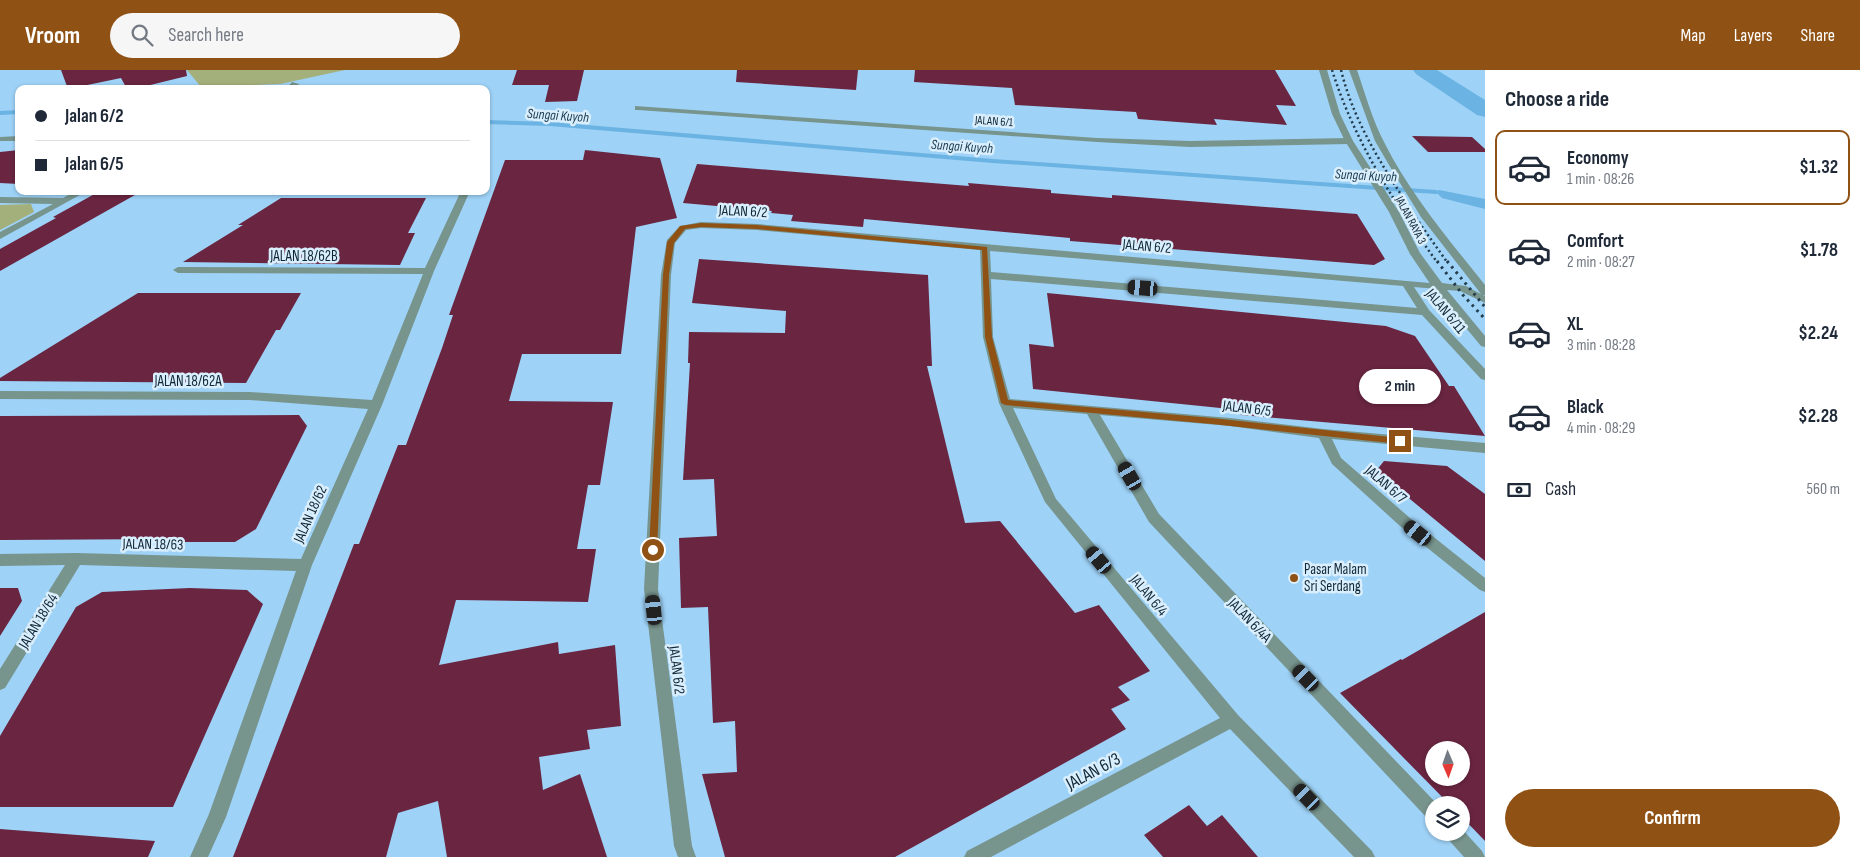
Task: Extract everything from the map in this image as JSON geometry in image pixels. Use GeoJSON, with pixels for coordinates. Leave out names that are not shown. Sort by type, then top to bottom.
{"type":"FeatureCollection","features":[{"type":"Feature","properties":{"kind":"street","name":"JALAN RAYA 3"},"geometry":{"type":"LineString","coordinates":[[1323,70],[1336,114],[1349,141],[1394,212],[1416,254],[1437,286],[1485,343]]}},
{"type":"Feature","properties":{"kind":"street","name":"JALAN RAYA 3"},"geometry":{"type":"LineString","coordinates":[[1353,70],[1378,141],[1424,215],[1485,292]]}},
{"type":"Feature","properties":{"kind":"street","name":"JALAN 6/1"},"geometry":{"type":"LineString","coordinates":[[638,108],[1098,140],[1190,144],[1349,141]]}},
{"type":"Feature","properties":{"kind":"street"},"geometry":{"type":"LineString","coordinates":[[0,139],[15,138]]}},
{"type":"Feature","properties":{"kind":"street"},"geometry":{"type":"LineString","coordinates":[[0,236],[76,195]]}},
{"type":"Feature","properties":{"kind":"street","name":"JALAN 18/62"},"geometry":{"type":"LineString","coordinates":[[200,857],[217,817],[305,565],[376,404],[429,271],[464,195]]}},
{"type":"Feature","properties":{"kind":"street"},"geometry":{"type":"LineString","coordinates":[[0,200],[65,201]]}},
{"type":"Feature","properties":{"kind":"street","name":"JALAN 6/2"},"geometry":{"type":"LineString","coordinates":[[687,857],[683,846],[651,589],[666,275],[670,242],[683,228],[701,225],[757,227],[1407,285],[1462,288],[1485,300]]}},
{"type":"Feature","properties":{"kind":"street","name":"JALAN 6/4"},"geometry":{"type":"LineString","coordinates":[[985,248],[988,337],[1005,403],[1051,502],[1232,720],[1366,857]]}},
{"type":"Feature","properties":{"kind":"street","name":"JALAN 18/62B"},"geometry":{"type":"LineString","coordinates":[[178,270],[429,271]]}},
{"type":"Feature","properties":{"kind":"street"},"geometry":{"type":"LineString","coordinates":[[985,275],[1425,312]]}},
{"type":"Feature","properties":{"kind":"street","name":"JALAN 6/11"},"geometry":{"type":"LineString","coordinates":[[1407,285],[1425,312],[1485,376]]}},
{"type":"Feature","properties":{"kind":"street","name":"JALAN 18/62A"},"geometry":{"type":"LineString","coordinates":[[0,395],[250,396],[376,404]]}},
{"type":"Feature","properties":{"kind":"street","name":"JALAN 6/5"},"geometry":{"type":"LineString","coordinates":[[1005,403],[1230,422],[1323,434],[1485,448]]}},
{"type":"Feature","properties":{"kind":"street","name":"JALAN 6/4A"},"geometry":{"type":"LineString","coordinates":[[1090,409],[1154,518],[1425,803]]}},
{"type":"Feature","properties":{"kind":"street","name":"JALAN 6/7"},"geometry":{"type":"LineString","coordinates":[[1323,434],[1336,461],[1405,522],[1485,586]]}},
{"type":"Feature","properties":{"kind":"street","name":"JALAN 18/63"},"geometry":{"type":"LineString","coordinates":[[0,560],[76,559],[305,565]]}},
{"type":"Feature","properties":{"kind":"street","name":"JALAN 18/64"},"geometry":{"type":"LineString","coordinates":[[0,683],[76,559]]}},
{"type":"Feature","properties":{"kind":"street","name":"JALAN 6/3"},"geometry":{"type":"LineString","coordinates":[[973,857],[1232,720]]}},
{"type":"Feature","properties":{"kind":"street"},"geometry":{"type":"LineString","coordinates":[[1461,841],[1476,857]]}},
{"type":"Feature","properties":{"kind":"green space"},"geometry":{"type":"Polygon","coordinates":[[[187,70],[345,70],[280,84],[199,85],[187,70]]]}},
{"type":"Feature","properties":{"kind":"green space"},"geometry":{"type":"Polygon","coordinates":[[[31,204],[34,212],[0,230],[0,205],[31,204]]]}},
{"type":"Feature","properties":{"kind":"water"},"geometry":{"type":"Polygon","coordinates":[[[1439,190],[1485,199],[1485,209],[1442,198],[1436,192],[1439,190]]]}},
{"type":"Feature","properties":{"kind":"building"},"geometry":{"type":"Polygon","coordinates":[[[61,70],[186,70],[187,76],[150,85],[125,85],[121,78],[87,85],[67,85],[61,70]]]}},
{"type":"Feature","properties":{"kind":"building"},"geometry":{"type":"Polygon","coordinates":[[[517,70],[584,70],[577,101],[545,102],[549,85],[512,85],[517,70]]]}},
{"type":"Feature","properties":{"kind":"building"},"geometry":{"type":"Polygon","coordinates":[[[737,70],[858,70],[856,90],[736,82],[737,70]]]}},
{"type":"Feature","properties":{"kind":"building"},"geometry":{"type":"Polygon","coordinates":[[[915,70],[1275,70],[1296,106],[1276,105],[1287,125],[1214,119],[1217,125],[1138,119],[1136,112],[1015,105],[1012,88],[914,82],[915,70]]]}},
{"type":"Feature","properties":{"kind":"building"},"geometry":{"type":"Polygon","coordinates":[[[1412,136],[1472,137],[1485,149],[1485,152],[1428,152],[1412,136]]]}},
{"type":"Feature","properties":{"kind":"building"},"geometry":{"type":"Polygon","coordinates":[[[15,150],[15,184],[0,183],[0,152],[15,150]]]}},
{"type":"Feature","properties":{"kind":"building"},"geometry":{"type":"Polygon","coordinates":[[[585,150],[660,158],[677,218],[636,227],[621,354],[522,354],[509,401],[613,402],[600,485],[588,485],[577,549],[596,549],[588,602],[456,600],[439,665],[558,642],[559,654],[615,645],[621,726],[587,730],[590,749],[539,757],[543,790],[580,774],[607,857],[447,857],[438,801],[398,813],[386,857],[233,857],[354,544],[359,544],[398,445],[406,445],[442,348],[453,315],[449,315],[505,160],[583,160],[585,150]]]}},
{"type":"Feature","properties":{"kind":"building"},"geometry":{"type":"Polygon","coordinates":[[[697,164],[969,186],[968,183],[1051,190],[1051,193],[1112,198],[1112,195],[1357,214],[1385,259],[1374,265],[1070,241],[1070,238],[864,219],[863,227],[791,221],[793,215],[771,213],[772,211],[683,203],[697,164]]]}},
{"type":"Feature","properties":{"kind":"building"},"geometry":{"type":"Polygon","coordinates":[[[93,195],[135,195],[0,271],[0,249],[56,218],[53,217],[93,195]]]}},
{"type":"Feature","properties":{"kind":"building"},"geometry":{"type":"Polygon","coordinates":[[[281,198],[426,198],[408,233],[415,233],[400,265],[183,262],[243,225],[238,225],[281,198]]]}},
{"type":"Feature","properties":{"kind":"building"},"geometry":{"type":"Polygon","coordinates":[[[699,259],[928,275],[932,366],[927,366],[965,523],[1000,521],[1075,613],[1099,605],[1150,671],[1118,687],[1130,700],[1111,709],[1126,729],[895,857],[725,857],[702,774],[737,772],[735,721],[713,723],[708,607],[681,608],[679,538],[717,536],[714,479],[683,480],[690,363],[688,363],[689,332],[785,333],[786,311],[692,303],[699,259]]]}},
{"type":"Feature","properties":{"kind":"building"},"geometry":{"type":"Polygon","coordinates":[[[138,293],[301,293],[280,330],[276,330],[246,383],[0,381],[0,378],[138,293]]]}},
{"type":"Feature","properties":{"kind":"building"},"geometry":{"type":"Polygon","coordinates":[[[1047,293],[1386,326],[1415,336],[1449,386],[1454,386],[1485,436],[1241,415],[1240,410],[1033,389],[1029,344],[1054,347],[1047,293]]]}},
{"type":"Feature","properties":{"kind":"building"},"geometry":{"type":"Polygon","coordinates":[[[299,415],[307,426],[256,529],[235,542],[175,542],[176,539],[0,540],[0,416],[299,415]]]}},
{"type":"Feature","properties":{"kind":"building"},"geometry":{"type":"Polygon","coordinates":[[[1384,461],[1447,466],[1485,494],[1485,561],[1376,471],[1384,461]]]}},
{"type":"Feature","properties":{"kind":"building"},"geometry":{"type":"Polygon","coordinates":[[[0,588],[18,588],[22,601],[0,636],[0,588]]]}},
{"type":"Feature","properties":{"kind":"building"},"geometry":{"type":"Polygon","coordinates":[[[190,588],[247,590],[263,604],[173,807],[0,807],[0,736],[76,607],[102,592],[190,588]]]}},
{"type":"Feature","properties":{"kind":"building"},"geometry":{"type":"Polygon","coordinates":[[[1485,612],[1485,841],[1470,825],[1470,796],[1441,796],[1431,786],[1470,786],[1470,741],[1425,741],[1425,780],[1340,693],[1485,612]]]}},
{"type":"Feature","properties":{"kind":"building"},"geometry":{"type":"Polygon","coordinates":[[[1189,805],[1207,826],[1222,815],[1258,857],[1163,857],[1144,835],[1189,805]]]}},
{"type":"Feature","properties":{"kind":"building"},"geometry":{"type":"Polygon","coordinates":[[[0,829],[155,841],[148,857],[0,857],[0,829]]]}},
{"type":"Feature","properties":{"kind":"waterway"},"geometry":{"type":"LineString","coordinates":[[1423,70],[1485,110]]}},
{"type":"Feature","properties":{"kind":"waterway","name":"Sungai Kuyoh"},"geometry":{"type":"LineString","coordinates":[[0,113],[15,112]]}},
{"type":"Feature","properties":{"kind":"waterway","name":"Sungai Kuyoh"},"geometry":{"type":"LineString","coordinates":[[490,122],[550,124],[993,161],[1436,192]]}},
{"type":"Feature","properties":{"kind":"railway"},"geometry":{"type":"LineString","coordinates":[[1332,70],[1352,121],[1377,170],[1437,262]]}},
{"type":"Feature","properties":{"kind":"railway"},"geometry":{"type":"LineString","coordinates":[[1341,70],[1351,103],[1365,134],[1400,193]]}},
{"type":"Feature","properties":{"kind":"railway"},"geometry":{"type":"LineString","coordinates":[[1416,218],[1447,262]]}},
{"type":"Feature","properties":{"kind":"railway"},"geometry":{"type":"LineString","coordinates":[[1437,261],[1463,295],[1485,319]]}},
{"type":"Feature","properties":{"kind":"railway"},"geometry":{"type":"LineString","coordinates":[[1447,261],[1485,307]]}},
{"type":"Feature","properties":{"kind":"place","name":"Pasar Malam Sri Serdang"},"geometry":{"type":"Point","coordinates":[1294,578]}},
{"type":"Feature","properties":{"kind":"route"},"geometry":{"type":"LineString","coordinates":[[653,550],[666,275],[670,242],[683,228],[701,225],[757,227],[985,248],[988,337],[1005,403],[1090,409],[1400,441]]}}]}
